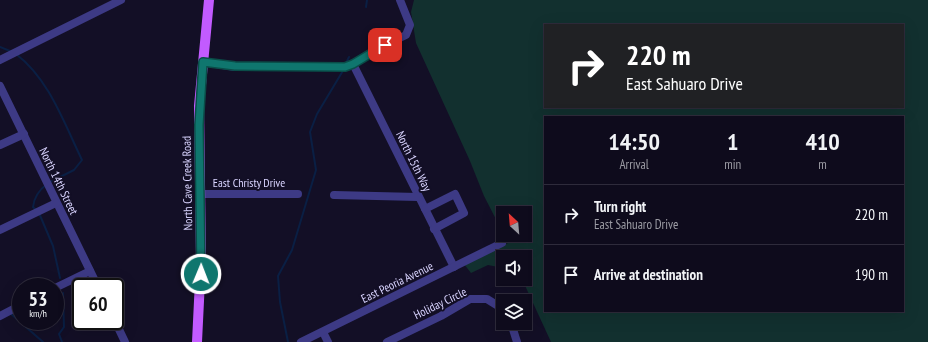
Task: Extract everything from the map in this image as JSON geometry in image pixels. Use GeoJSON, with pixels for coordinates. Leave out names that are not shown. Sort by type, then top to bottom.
{"type":"FeatureCollection","features":[{"type":"Feature","properties":{"kind":"main road","name":"North Cave Creek Road"},"geometry":{"type":"LineString","coordinates":[[197,342],[201,274],[199,125],[209,0]]}},
{"type":"Feature","properties":{"kind":"street"},"geometry":{"type":"LineString","coordinates":[[203,62],[235,66],[345,67],[406,35],[410,25],[400,0]]}},
{"type":"Feature","properties":{"kind":"street"},"geometry":{"type":"LineString","coordinates":[[0,60],[118,1]]}},
{"type":"Feature","properties":{"kind":"street","name":"North 15th Way"},"geometry":{"type":"LineString","coordinates":[[353,64],[454,268]]}},
{"type":"Feature","properties":{"kind":"street","name":"North 14th Street"},"geometry":{"type":"LineString","coordinates":[[0,86],[94,278]]}},
{"type":"Feature","properties":{"kind":"street"},"geometry":{"type":"LineString","coordinates":[[0,145],[24,134]]}},
{"type":"Feature","properties":{"kind":"street","name":"East Christy Drive"},"geometry":{"type":"LineString","coordinates":[[200,194],[298,194]]}},
{"type":"Feature","properties":{"kind":"street"},"geometry":{"type":"LineString","coordinates":[[425,209],[455,194],[464,214],[434,229]]}},
{"type":"Feature","properties":{"kind":"street"},"geometry":{"type":"LineString","coordinates":[[334,195],[418,197]]}},
{"type":"Feature","properties":{"kind":"street"},"geometry":{"type":"LineString","coordinates":[[0,230],[56,203]]}},
{"type":"Feature","properties":{"kind":"street","name":"East Peoria Avenue"},"geometry":{"type":"LineString","coordinates":[[301,342],[454,268],[502,243]]}},
{"type":"Feature","properties":{"kind":"street"},"geometry":{"type":"LineString","coordinates":[[64,284],[90,271]]}},
{"type":"Feature","properties":{"kind":"street","name":"Holiday Circle"},"geometry":{"type":"LineString","coordinates":[[387,342],[441,316],[470,299],[487,299],[496,305]]}},
{"type":"Feature","properties":{"kind":"street"},"geometry":{"type":"LineString","coordinates":[[0,316],[12,310]]}},
{"type":"Feature","properties":{"kind":"street"},"geometry":{"type":"LineString","coordinates":[[118,330],[122,341]]}},
{"type":"Feature","properties":{"kind":"street"},"geometry":{"type":"LineString","coordinates":[[513,330],[517,342]]}},
{"type":"Feature","properties":{"kind":"street"},"geometry":{"type":"LineString","coordinates":[[322,332],[328,342]]}},
{"type":"Feature","properties":{"kind":"green space"},"geometry":{"type":"Polygon","coordinates":[[[414,0],[928,0],[928,342],[551,342],[532,301],[532,294],[529,294],[525,286],[532,286],[532,250],[496,250],[496,267],[488,265],[471,273],[464,264],[508,242],[532,242],[532,206],[496,206],[496,219],[484,196],[470,161],[416,43],[411,12],[414,0]]]}},
{"type":"Feature","properties":{"kind":"waterway"},"geometry":{"type":"LineString","coordinates":[[366,7],[367,0]]}},
{"type":"Feature","properties":{"kind":"waterway"},"geometry":{"type":"LineString","coordinates":[[0,47],[10,51]]}},
{"type":"Feature","properties":{"kind":"waterway"},"geometry":{"type":"LineString","coordinates":[[16,54],[28,64],[47,89],[55,102],[82,160],[74,170],[50,182]]}},
{"type":"Feature","properties":{"kind":"waterway"},"geometry":{"type":"LineString","coordinates":[[346,63],[349,57]]}},
{"type":"Feature","properties":{"kind":"waterway"},"geometry":{"type":"LineString","coordinates":[[288,342],[280,302],[278,276],[292,250],[316,170],[310,132],[317,114],[344,69]]}},
{"type":"Feature","properties":{"kind":"waterway"},"geometry":{"type":"LineString","coordinates":[[36,210],[33,207],[36,197],[47,184]]}},
{"type":"Feature","properties":{"kind":"waterway"},"geometry":{"type":"LineString","coordinates":[[39,213],[53,246],[60,278]]}},
{"type":"Feature","properties":{"kind":"waterway"},"geometry":{"type":"LineString","coordinates":[[10,313],[43,342]]}},
{"type":"Feature","properties":{"kind":"waterway"},"geometry":{"type":"LineString","coordinates":[[62,330],[59,334],[62,342]]}},
{"type":"Feature","properties":{"kind":"route"},"geometry":{"type":"LineString","coordinates":[[201,274],[199,106],[203,62],[235,66],[345,67],[353,64],[385,45]]}}]}
